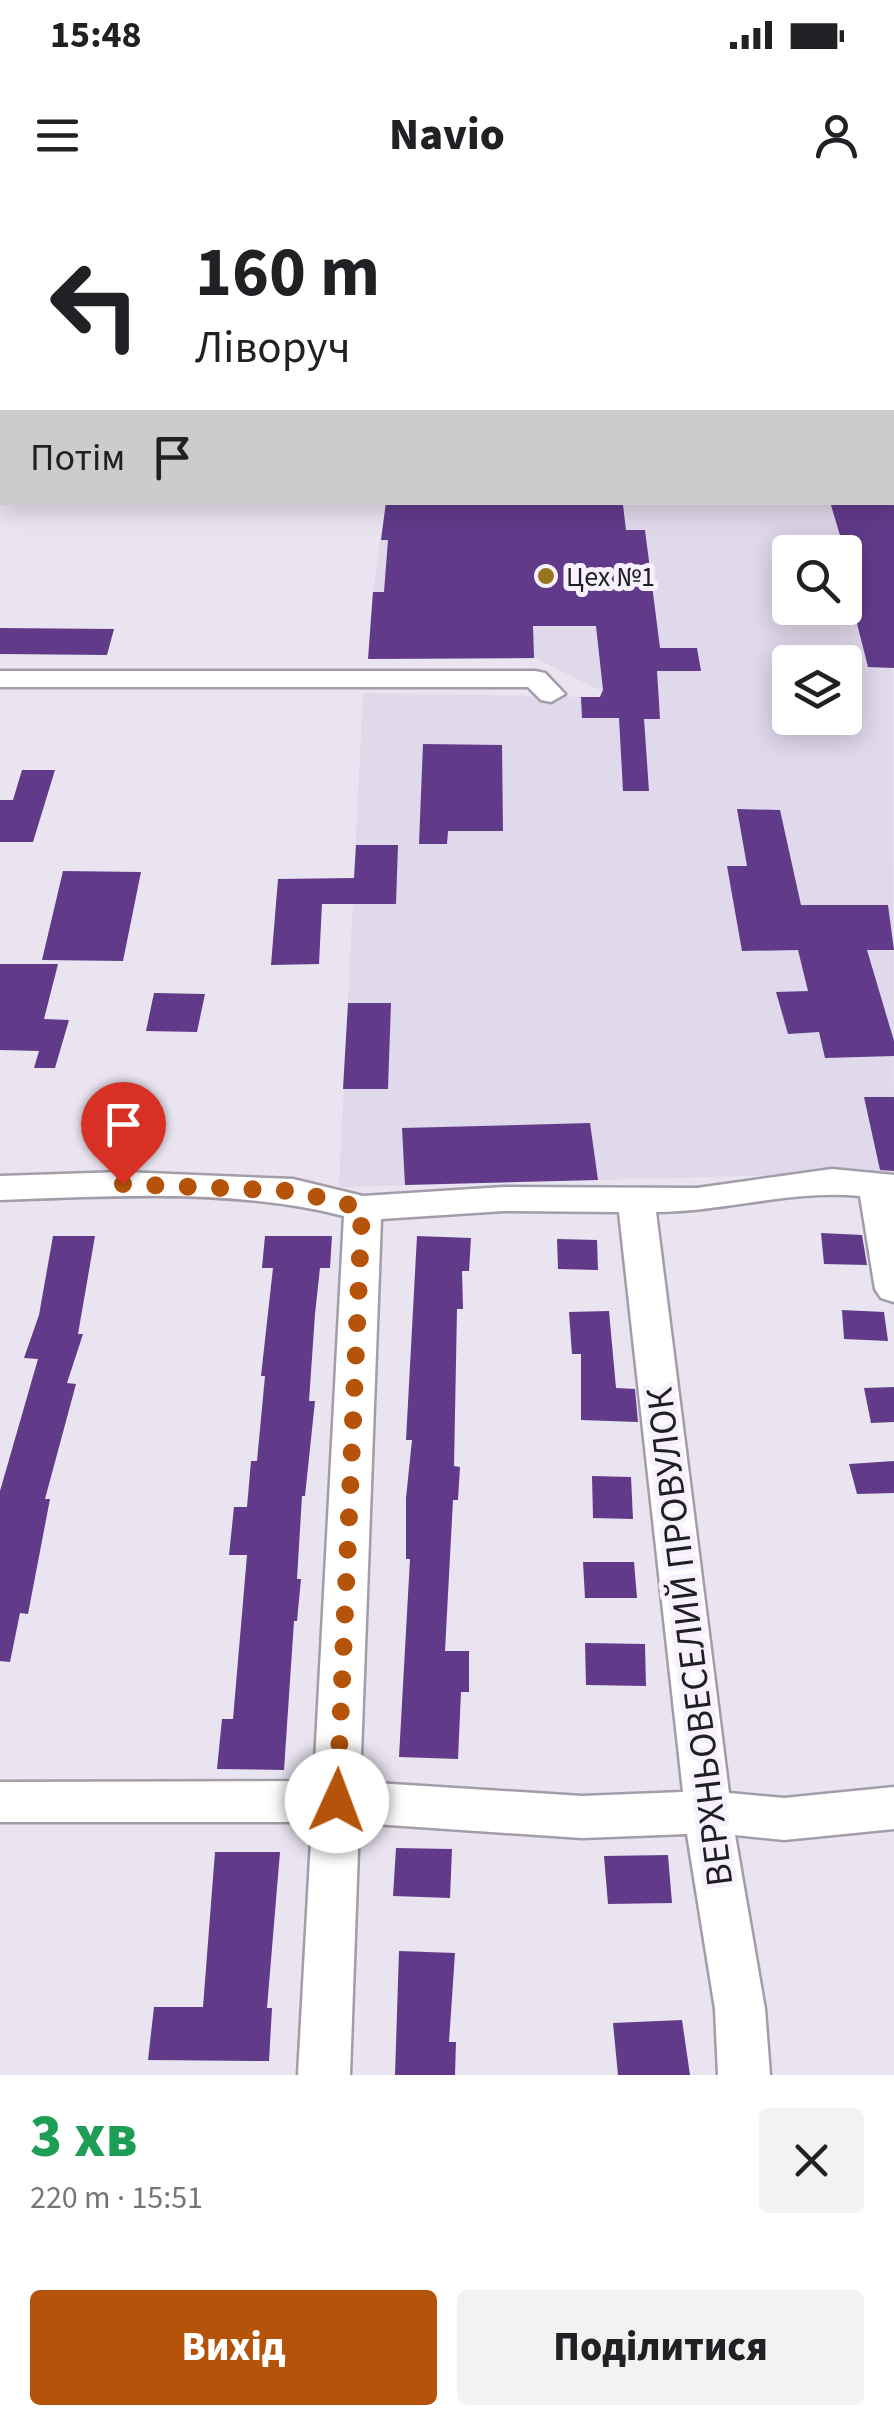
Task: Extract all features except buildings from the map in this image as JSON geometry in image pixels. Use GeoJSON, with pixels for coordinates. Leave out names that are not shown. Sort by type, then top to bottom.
{"type":"FeatureCollection","features":[{"type":"Feature","properties":{"kind":"street"},"geometry":{"type":"LineString","coordinates":[[0,679],[535,678],[552,694]]}},
{"type":"Feature","properties":{"kind":"street"},"geometry":{"type":"LineString","coordinates":[[0,1188],[123,1184],[294,1191],[362,1208],[504,1200],[698,1200],[832,1182],[885,1187],[894,1289]]}},
{"type":"Feature","properties":{"kind":"street","name":"ВЕРХНЬОВЕСЕЛИЙ ПРОВУЛОК"},"geometry":{"type":"LineString","coordinates":[[636,1199],[715,1868],[740,2009],[744,2075]]}},
{"type":"Feature","properties":{"kind":"street"},"geometry":{"type":"LineString","coordinates":[[324,2075],[362,1208]]}},
{"type":"Feature","properties":{"kind":"street"},"geometry":{"type":"LineString","coordinates":[[0,1802],[337,1801],[582,1817],[710,1812],[784,1819],[894,1808]]}},
{"type":"Feature","properties":{"kind":"shaded area"},"geometry":{"type":"Polygon","coordinates":[[[386,505],[892,505],[894,1172],[339,1187],[363,693],[600,697],[600,690],[534,658],[368,659],[386,505]]]}},
{"type":"Feature","properties":{"kind":"place","name":"Цех №1"},"geometry":{"type":"Point","coordinates":[546,576]}},
{"type":"Feature","properties":{"kind":"route"},"geometry":{"type":"LineString","coordinates":[[123,1184],[294,1191],[362,1208],[337,1801]]}}]}
